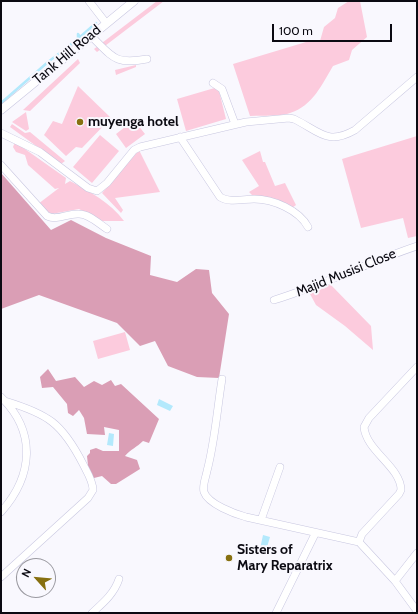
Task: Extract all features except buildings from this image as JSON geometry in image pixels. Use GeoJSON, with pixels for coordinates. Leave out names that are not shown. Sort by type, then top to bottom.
{"type":"FeatureCollection","features":[{"type":"Feature","properties":{"kind":"street"},"geometry":{"type":"LineString","coordinates":[[89,1],[106,23]]}},
{"type":"Feature","properties":{"kind":"street","name":"Tank Hill Road"},"geometry":{"type":"LineString","coordinates":[[1,110],[134,1]]}},
{"type":"Feature","properties":{"kind":"street"},"geometry":{"type":"LineString","coordinates":[[90,36],[110,55],[119,60],[131,62],[147,59]]}},
{"type":"Feature","properties":{"kind":"street"},"geometry":{"type":"LineString","coordinates":[[1,133],[40,152],[88,188],[97,191],[107,183],[134,150],[145,145],[235,124],[294,118],[326,136],[338,138],[355,130],[417,77]]}},
{"type":"Feature","properties":{"kind":"street"},"geometry":{"type":"LineString","coordinates":[[213,83],[222,89],[235,124]]}},
{"type":"Feature","properties":{"kind":"street"},"geometry":{"type":"LineString","coordinates":[[180,137],[220,197],[227,200],[256,199],[269,202],[299,215],[308,227]]}},
{"type":"Feature","properties":{"kind":"street"},"geometry":{"type":"LineString","coordinates":[[1,165],[47,216],[56,218],[74,214],[84,214],[107,229]]}},
{"type":"Feature","properties":{"kind":"street","name":"Majid Musisi Close"},"geometry":{"type":"LineString","coordinates":[[274,300],[303,291],[359,267],[417,246]]}},
{"type":"Feature","properties":{"kind":"street"},"geometry":{"type":"LineString","coordinates":[[359,542],[362,534],[401,490],[398,478],[366,436],[364,427],[369,418],[417,367]]}},
{"type":"Feature","properties":{"kind":"street"},"geometry":{"type":"LineString","coordinates":[[222,379],[215,432],[204,492],[211,501],[236,514],[246,517],[315,534],[359,542],[395,581],[417,612]]}},
{"type":"Feature","properties":{"kind":"street"},"geometry":{"type":"LineString","coordinates":[[1,512],[20,486],[26,458],[24,432],[19,421],[3,398]]}},
{"type":"Feature","properties":{"kind":"street"},"geometry":{"type":"LineString","coordinates":[[1,577],[88,498],[93,490],[91,481],[78,455],[60,429],[49,419],[34,410],[3,398]]}},
{"type":"Feature","properties":{"kind":"street"},"geometry":{"type":"LineString","coordinates":[[261,520],[280,467]]}},
{"type":"Feature","properties":{"kind":"street"},"geometry":{"type":"LineString","coordinates":[[276,613],[315,534]]}},
{"type":"Feature","properties":{"kind":"street"},"geometry":{"type":"LineString","coordinates":[[395,581],[417,553]]}},
{"type":"Feature","properties":{"kind":"street"},"geometry":{"type":"LineString","coordinates":[[92,613],[111,595],[120,579]]}},
{"type":"Feature","properties":{"kind":"shaded area"},"geometry":{"type":"Polygon","coordinates":[[[157,1],[164,1],[97,52],[94,49],[157,1]]]}},
{"type":"Feature","properties":{"kind":"shaded area"},"geometry":{"type":"Polygon","coordinates":[[[349,1],[360,1],[367,37],[352,50],[349,60],[333,66],[316,94],[298,110],[280,115],[250,116],[233,64],[306,42],[320,41],[324,27],[335,18],[338,8],[349,1]]]}},
{"type":"Feature","properties":{"kind":"shaded area"},"geometry":{"type":"Polygon","coordinates":[[[78,59],[80,63],[30,111],[23,110],[78,59]]]}},
{"type":"Feature","properties":{"kind":"shaded area"},"geometry":{"type":"Polygon","coordinates":[[[136,65],[136,67],[116,75],[115,70],[136,65]]]}},
{"type":"Feature","properties":{"kind":"shaded area"},"geometry":{"type":"Polygon","coordinates":[[[78,86],[111,118],[82,148],[76,147],[66,156],[44,135],[53,121],[62,124],[78,86]]]}},
{"type":"Feature","properties":{"kind":"shaded area"},"geometry":{"type":"Polygon","coordinates":[[[218,87],[226,119],[186,131],[177,99],[218,87]]]}},
{"type":"Feature","properties":{"kind":"shaded area"},"geometry":{"type":"Polygon","coordinates":[[[26,112],[29,129],[26,131],[12,122],[26,112]]]}},
{"type":"Feature","properties":{"kind":"shaded area"},"geometry":{"type":"Polygon","coordinates":[[[134,120],[145,134],[126,148],[116,134],[134,120]]]}},
{"type":"Feature","properties":{"kind":"shaded area"},"geometry":{"type":"Polygon","coordinates":[[[12,124],[25,133],[30,132],[65,161],[61,164],[10,127],[12,124]]]}},
{"type":"Feature","properties":{"kind":"shaded area"},"geometry":{"type":"Polygon","coordinates":[[[100,135],[119,151],[92,183],[73,167],[100,135]]]}},
{"type":"Feature","properties":{"kind":"shaded area"},"geometry":{"type":"Polygon","coordinates":[[[417,136],[417,236],[408,238],[403,218],[361,228],[342,159],[417,136]]]}},
{"type":"Feature","properties":{"kind":"shaded area"},"geometry":{"type":"Polygon","coordinates":[[[15,142],[66,178],[65,184],[70,181],[92,193],[112,208],[124,221],[102,221],[79,209],[51,214],[38,204],[59,188],[55,189],[28,165],[25,155],[16,152],[13,147],[15,142]]]}},
{"type":"Feature","properties":{"kind":"shaded area"},"geometry":{"type":"Polygon","coordinates":[[[139,150],[160,192],[115,198],[123,210],[121,213],[102,193],[139,150]]]}},
{"type":"Feature","properties":{"kind":"shaded area"},"geometry":{"type":"Polygon","coordinates":[[[260,151],[263,162],[265,162],[275,186],[285,183],[296,205],[292,208],[254,197],[249,192],[259,186],[242,160],[260,151]]]}},
{"type":"Feature","properties":{"kind":"shaded area"},"geometry":{"type":"Polygon","coordinates":[[[1,173],[51,230],[71,220],[106,238],[151,256],[150,275],[177,282],[196,269],[209,270],[212,293],[229,314],[219,378],[197,377],[168,366],[155,341],[140,346],[117,323],[39,295],[1,309],[1,173]]]}},
{"type":"Feature","properties":{"kind":"shaded area"},"geometry":{"type":"Polygon","coordinates":[[[330,284],[371,326],[373,350],[345,326],[316,305],[310,294],[330,284]]]}},
{"type":"Feature","properties":{"kind":"shaded area"},"geometry":{"type":"Polygon","coordinates":[[[125,332],[130,350],[98,359],[93,341],[125,332]]]}},
{"type":"Feature","properties":{"kind":"shaded area"},"geometry":{"type":"Polygon","coordinates":[[[48,369],[56,381],[75,377],[84,387],[94,381],[102,385],[111,380],[115,386],[121,384],[159,419],[149,443],[143,441],[125,456],[137,460],[140,469],[116,484],[111,484],[102,476],[94,478],[89,475],[87,456],[90,453],[90,450],[96,448],[103,451],[119,451],[119,430],[104,427],[105,435],[87,434],[84,418],[79,410],[73,416],[68,413],[67,404],[53,387],[42,388],[40,377],[48,369]]]}},
{"type":"Feature","properties":{"kind":"water"},"geometry":{"type":"Polygon","coordinates":[[[159,399],[173,406],[170,411],[157,405],[159,399]]]}},
{"type":"Feature","properties":{"kind":"water"},"geometry":{"type":"Polygon","coordinates":[[[109,433],[114,434],[113,446],[107,445],[109,433]]]}},
{"type":"Feature","properties":{"kind":"water"},"geometry":{"type":"Polygon","coordinates":[[[263,535],[270,537],[265,554],[255,552],[256,548],[260,549],[263,535]]]}},
{"type":"Feature","properties":{"kind":"waterway"},"geometry":{"type":"LineString","coordinates":[[1,103],[48,62],[78,39],[78,34],[80,37],[96,23]]}},
{"type":"Feature","properties":{"kind":"place","name":"muyenga hotel"},"geometry":{"type":"Point","coordinates":[80,122]}},
{"type":"Feature","properties":{"kind":"place","name":"Sisters of Mary Reparatrix"},"geometry":{"type":"Point","coordinates":[229,558]}}]}
